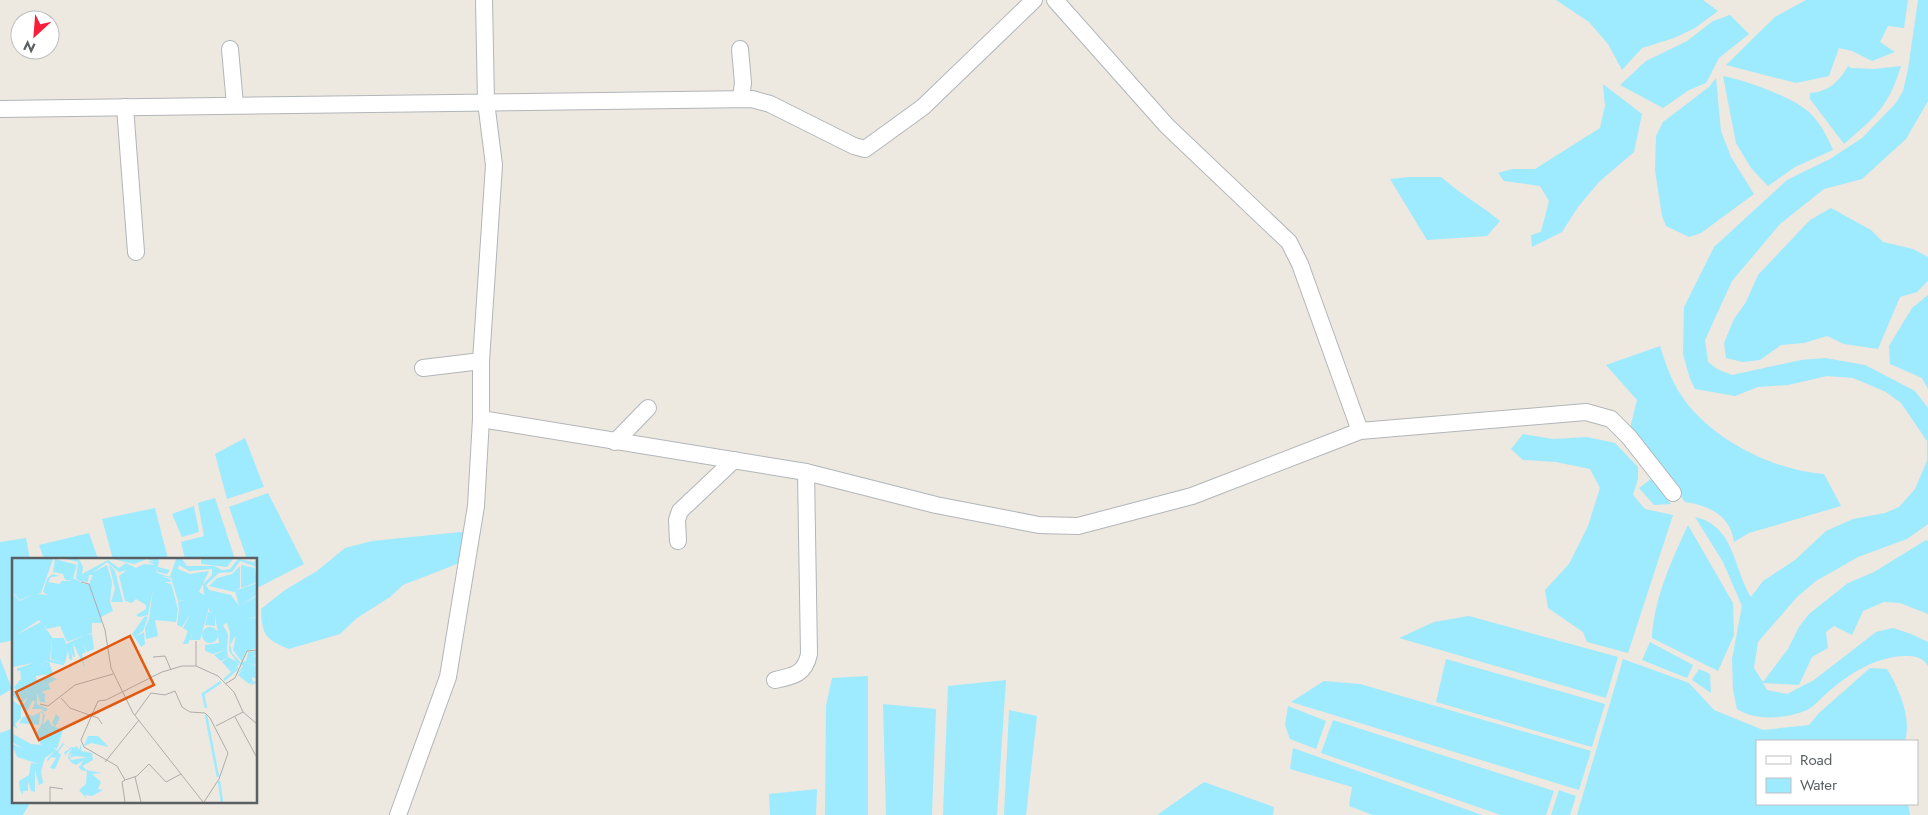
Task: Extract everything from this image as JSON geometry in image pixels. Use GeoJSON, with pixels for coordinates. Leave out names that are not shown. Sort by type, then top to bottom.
{"type":"FeatureCollection","features":[{"type":"Feature","properties":{"kind":"street"},"geometry":{"type":"LineString","coordinates":[[398,815],[448,677],[476,506],[481,419],[480,361],[494,165],[486,102],[484,0]]}},
{"type":"Feature","properties":{"kind":"street"},"geometry":{"type":"LineString","coordinates":[[0,109],[741,98],[761,100],[854,146],[865,149],[923,107],[1034,0]]}},
{"type":"Feature","properties":{"kind":"street"},"geometry":{"type":"LineString","coordinates":[[1055,0],[1168,126],[1288,242],[1300,264],[1360,431]]}},
{"type":"Feature","properties":{"kind":"street"},"geometry":{"type":"LineString","coordinates":[[230,48],[235,105]]}},
{"type":"Feature","properties":{"kind":"street"},"geometry":{"type":"LineString","coordinates":[[740,49],[744,83],[741,98]]}},
{"type":"Feature","properties":{"kind":"street"},"geometry":{"type":"LineString","coordinates":[[125,107],[136,252]]}},
{"type":"Feature","properties":{"kind":"street"},"geometry":{"type":"LineString","coordinates":[[423,368],[480,361]]}},
{"type":"Feature","properties":{"kind":"street"},"geometry":{"type":"LineString","coordinates":[[615,442],[648,408]]}},
{"type":"Feature","properties":{"kind":"street"},"geometry":{"type":"LineString","coordinates":[[481,419],[806,472],[936,505],[1039,525],[1078,526],[1192,496],[1360,431],[1586,412],[1612,419],[1629,437],[1673,494]]}},
{"type":"Feature","properties":{"kind":"street"},"geometry":{"type":"LineString","coordinates":[[678,541],[677,520],[680,511],[734,460]]}},
{"type":"Feature","properties":{"kind":"street"},"geometry":{"type":"LineString","coordinates":[[775,680],[801,672],[807,664],[809,654],[806,472]]}},
{"type":"Feature","properties":{"kind":"water"},"geometry":{"type":"Polygon","coordinates":[[[1556,0],[1703,0],[1718,11],[1695,28],[1674,38],[1642,48],[1622,70],[1608,44],[1589,22],[1556,0]]]}},
{"type":"Feature","properties":{"kind":"water"},"geometry":{"type":"Polygon","coordinates":[[[1806,0],[1908,0],[1904,28],[1888,26],[1880,42],[1895,52],[1872,61],[1852,51],[1839,48],[1829,76],[1796,83],[1726,65],[1775,17],[1806,0]]]}},
{"type":"Feature","properties":{"kind":"water"},"geometry":{"type":"Polygon","coordinates":[[[1918,0],[1928,0],[1928,101],[1906,139],[1862,179],[1824,189],[1780,224],[1732,281],[1705,340],[1708,362],[1717,369],[1732,375],[1801,360],[1825,358],[1865,365],[1915,391],[1928,408],[1928,524],[1907,539],[1858,557],[1816,581],[1797,597],[1758,642],[1754,668],[1763,682],[1788,649],[1799,627],[1809,614],[1848,583],[1874,572],[1926,540],[1928,541],[1928,614],[1900,603],[1884,602],[1863,611],[1852,635],[1834,626],[1826,632],[1828,648],[1812,657],[1799,685],[1763,683],[1767,690],[1787,694],[1814,680],[1876,632],[1893,628],[1928,642],[1928,666],[1921,659],[1912,656],[1883,659],[1854,673],[1807,710],[1781,717],[1762,717],[1744,713],[1737,709],[1733,690],[1732,659],[1742,606],[1723,562],[1695,517],[1708,522],[1718,529],[1726,539],[1751,597],[1763,581],[1795,560],[1826,531],[1853,519],[1885,513],[1899,507],[1915,489],[1927,461],[1927,441],[1901,403],[1886,392],[1853,378],[1827,376],[1788,385],[1758,387],[1735,396],[1695,389],[1683,354],[1684,307],[1714,247],[1787,180],[1830,159],[1862,138],[1896,103],[1903,91],[1908,69],[1918,0]]]}},
{"type":"Feature","properties":{"kind":"water"},"geometry":{"type":"Polygon","coordinates":[[[1730,15],[1749,34],[1719,58],[1706,83],[1689,90],[1663,108],[1620,85],[1646,61],[1687,41],[1713,21],[1730,15]]]}},
{"type":"Feature","properties":{"kind":"water"},"geometry":{"type":"Polygon","coordinates":[[[1848,66],[1851,68],[1874,69],[1901,66],[1886,102],[1865,126],[1844,144],[1810,99],[1810,93],[1828,88],[1841,77],[1848,66]]]}},
{"type":"Feature","properties":{"kind":"water"},"geometry":{"type":"Polygon","coordinates":[[[1723,76],[1770,90],[1803,108],[1818,122],[1833,150],[1795,167],[1768,186],[1751,168],[1736,143],[1723,76]]]}},
{"type":"Feature","properties":{"kind":"water"},"geometry":{"type":"Polygon","coordinates":[[[1716,78],[1721,131],[1731,157],[1754,194],[1701,233],[1689,237],[1666,226],[1662,216],[1655,170],[1656,136],[1663,122],[1709,87],[1716,78]]]}},
{"type":"Feature","properties":{"kind":"water"},"geometry":{"type":"Polygon","coordinates":[[[1603,84],[1642,114],[1634,152],[1599,182],[1578,207],[1562,232],[1532,247],[1531,235],[1541,232],[1549,201],[1540,186],[1504,181],[1498,173],[1512,169],[1535,169],[1600,128],[1605,106],[1603,84]]]}},
{"type":"Feature","properties":{"kind":"water"},"geometry":{"type":"Polygon","coordinates":[[[1441,177],[1500,221],[1487,236],[1427,240],[1390,179],[1441,177]]]}},
{"type":"Feature","properties":{"kind":"water"},"geometry":{"type":"Polygon","coordinates":[[[1831,208],[1871,230],[1883,242],[1913,249],[1928,257],[1928,281],[1917,292],[1900,297],[1878,349],[1844,344],[1827,336],[1804,343],[1781,345],[1760,360],[1743,362],[1726,358],[1724,343],[1734,319],[1746,302],[1758,275],[1810,220],[1831,208]]]}},
{"type":"Feature","properties":{"kind":"water"},"geometry":{"type":"Polygon","coordinates":[[[1928,295],[1928,389],[1922,378],[1890,364],[1889,346],[1912,308],[1928,295]]]}},
{"type":"Feature","properties":{"kind":"water"},"geometry":{"type":"Polygon","coordinates":[[[1660,346],[1677,389],[1693,411],[1708,425],[1725,438],[1764,459],[1804,471],[1824,474],[1841,506],[1749,533],[1734,542],[1728,525],[1717,513],[1703,506],[1685,502],[1630,428],[1637,400],[1606,365],[1660,346]]]}},
{"type":"Feature","properties":{"kind":"water"},"geometry":{"type":"Polygon","coordinates":[[[1523,434],[1553,439],[1587,437],[1615,443],[1638,467],[1638,479],[1633,495],[1645,509],[1673,515],[1628,653],[1587,642],[1583,632],[1548,608],[1545,590],[1569,564],[1588,526],[1600,488],[1590,469],[1556,462],[1523,460],[1511,449],[1523,434]]]}},
{"type":"Feature","properties":{"kind":"water"},"geometry":{"type":"Polygon","coordinates":[[[245,438],[264,487],[227,499],[215,454],[245,438]]]}},
{"type":"Feature","properties":{"kind":"water"},"geometry":{"type":"Polygon","coordinates":[[[1651,479],[1671,504],[1654,505],[1639,488],[1651,479]]]}},
{"type":"Feature","properties":{"kind":"water"},"geometry":{"type":"Polygon","coordinates":[[[268,493],[304,564],[258,587],[258,558],[247,558],[229,507],[268,493]]]}},
{"type":"Feature","properties":{"kind":"water"},"geometry":{"type":"Polygon","coordinates":[[[215,498],[235,558],[185,558],[181,542],[204,536],[198,503],[215,498]]]}},
{"type":"Feature","properties":{"kind":"water"},"geometry":{"type":"Polygon","coordinates":[[[194,506],[199,532],[182,537],[172,514],[194,506]]]}},
{"type":"Feature","properties":{"kind":"water"},"geometry":{"type":"Polygon","coordinates":[[[155,508],[168,558],[113,558],[102,519],[155,508]]]}},
{"type":"Feature","properties":{"kind":"water"},"geometry":{"type":"Polygon","coordinates":[[[1688,525],[1733,603],[1734,635],[1718,671],[1652,638],[1653,623],[1660,594],[1688,525]]]}},
{"type":"Feature","properties":{"kind":"water"},"geometry":{"type":"Polygon","coordinates":[[[471,531],[462,562],[403,585],[390,597],[357,618],[340,634],[289,649],[266,635],[262,625],[261,609],[285,590],[317,571],[345,548],[372,541],[471,531]]]}},
{"type":"Feature","properties":{"kind":"water"},"geometry":{"type":"Polygon","coordinates":[[[89,533],[98,558],[44,558],[39,545],[89,533]]]}},
{"type":"Feature","properties":{"kind":"water"},"geometry":{"type":"Polygon","coordinates":[[[26,538],[30,558],[12,558],[12,640],[0,643],[0,542],[26,538]]]}},
{"type":"Feature","properties":{"kind":"water"},"geometry":{"type":"Polygon","coordinates":[[[1469,616],[1618,657],[1606,698],[1399,638],[1434,622],[1469,616]]]}},
{"type":"Feature","properties":{"kind":"water"},"geometry":{"type":"Polygon","coordinates":[[[1650,642],[1693,665],[1687,678],[1642,660],[1650,642]]]}},
{"type":"Feature","properties":{"kind":"water"},"geometry":{"type":"Polygon","coordinates":[[[0,658],[12,689],[0,696],[0,658]]]}},
{"type":"Feature","properties":{"kind":"water"},"geometry":{"type":"Polygon","coordinates":[[[1446,659],[1605,704],[1592,747],[1436,702],[1446,659]]]}},
{"type":"Feature","properties":{"kind":"water"},"geometry":{"type":"Polygon","coordinates":[[[1623,659],[1689,683],[1714,710],[1763,730],[1809,725],[1819,713],[1870,668],[1887,669],[1900,695],[1906,713],[1907,732],[1905,740],[1756,740],[1756,805],[1908,805],[1910,815],[1577,815],[1623,659]]]}},
{"type":"Feature","properties":{"kind":"water"},"geometry":{"type":"Polygon","coordinates":[[[1699,669],[1710,674],[1711,693],[1692,680],[1699,669]]]}},
{"type":"Feature","properties":{"kind":"water"},"geometry":{"type":"Polygon","coordinates":[[[868,676],[868,815],[825,815],[826,706],[832,678],[868,676]]]}},
{"type":"Feature","properties":{"kind":"water"},"geometry":{"type":"Polygon","coordinates":[[[1006,680],[997,815],[943,815],[948,686],[1006,680]]]}},
{"type":"Feature","properties":{"kind":"water"},"geometry":{"type":"Polygon","coordinates":[[[1324,681],[1360,684],[1591,751],[1579,790],[1291,702],[1324,681]]]}},
{"type":"Feature","properties":{"kind":"water"},"geometry":{"type":"Polygon","coordinates":[[[883,704],[936,709],[932,815],[886,815],[883,704]]]}},
{"type":"Feature","properties":{"kind":"water"},"geometry":{"type":"Polygon","coordinates":[[[1288,706],[1326,721],[1316,749],[1290,739],[1285,725],[1288,706]]]}},
{"type":"Feature","properties":{"kind":"water"},"geometry":{"type":"Polygon","coordinates":[[[1009,710],[1037,716],[1026,815],[1004,815],[1009,710]]]}},
{"type":"Feature","properties":{"kind":"water"},"geometry":{"type":"Polygon","coordinates":[[[1333,720],[1554,791],[1546,815],[1501,815],[1321,753],[1333,720]]]}},
{"type":"Feature","properties":{"kind":"water"},"geometry":{"type":"Polygon","coordinates":[[[12,729],[12,802],[30,802],[23,815],[0,815],[0,733],[12,729]]]}},
{"type":"Feature","properties":{"kind":"water"},"geometry":{"type":"Polygon","coordinates":[[[1293,748],[1482,815],[1373,815],[1349,806],[1352,787],[1290,769],[1293,748]]]}},
{"type":"Feature","properties":{"kind":"water"},"geometry":{"type":"Polygon","coordinates":[[[1204,782],[1274,807],[1273,815],[1157,815],[1204,782]]]}},
{"type":"Feature","properties":{"kind":"water"},"geometry":{"type":"Polygon","coordinates":[[[817,789],[816,815],[770,815],[769,794],[817,789]]]}},
{"type":"Feature","properties":{"kind":"water"},"geometry":{"type":"Polygon","coordinates":[[[1559,790],[1576,796],[1570,815],[1551,815],[1559,790]]]}}]}
